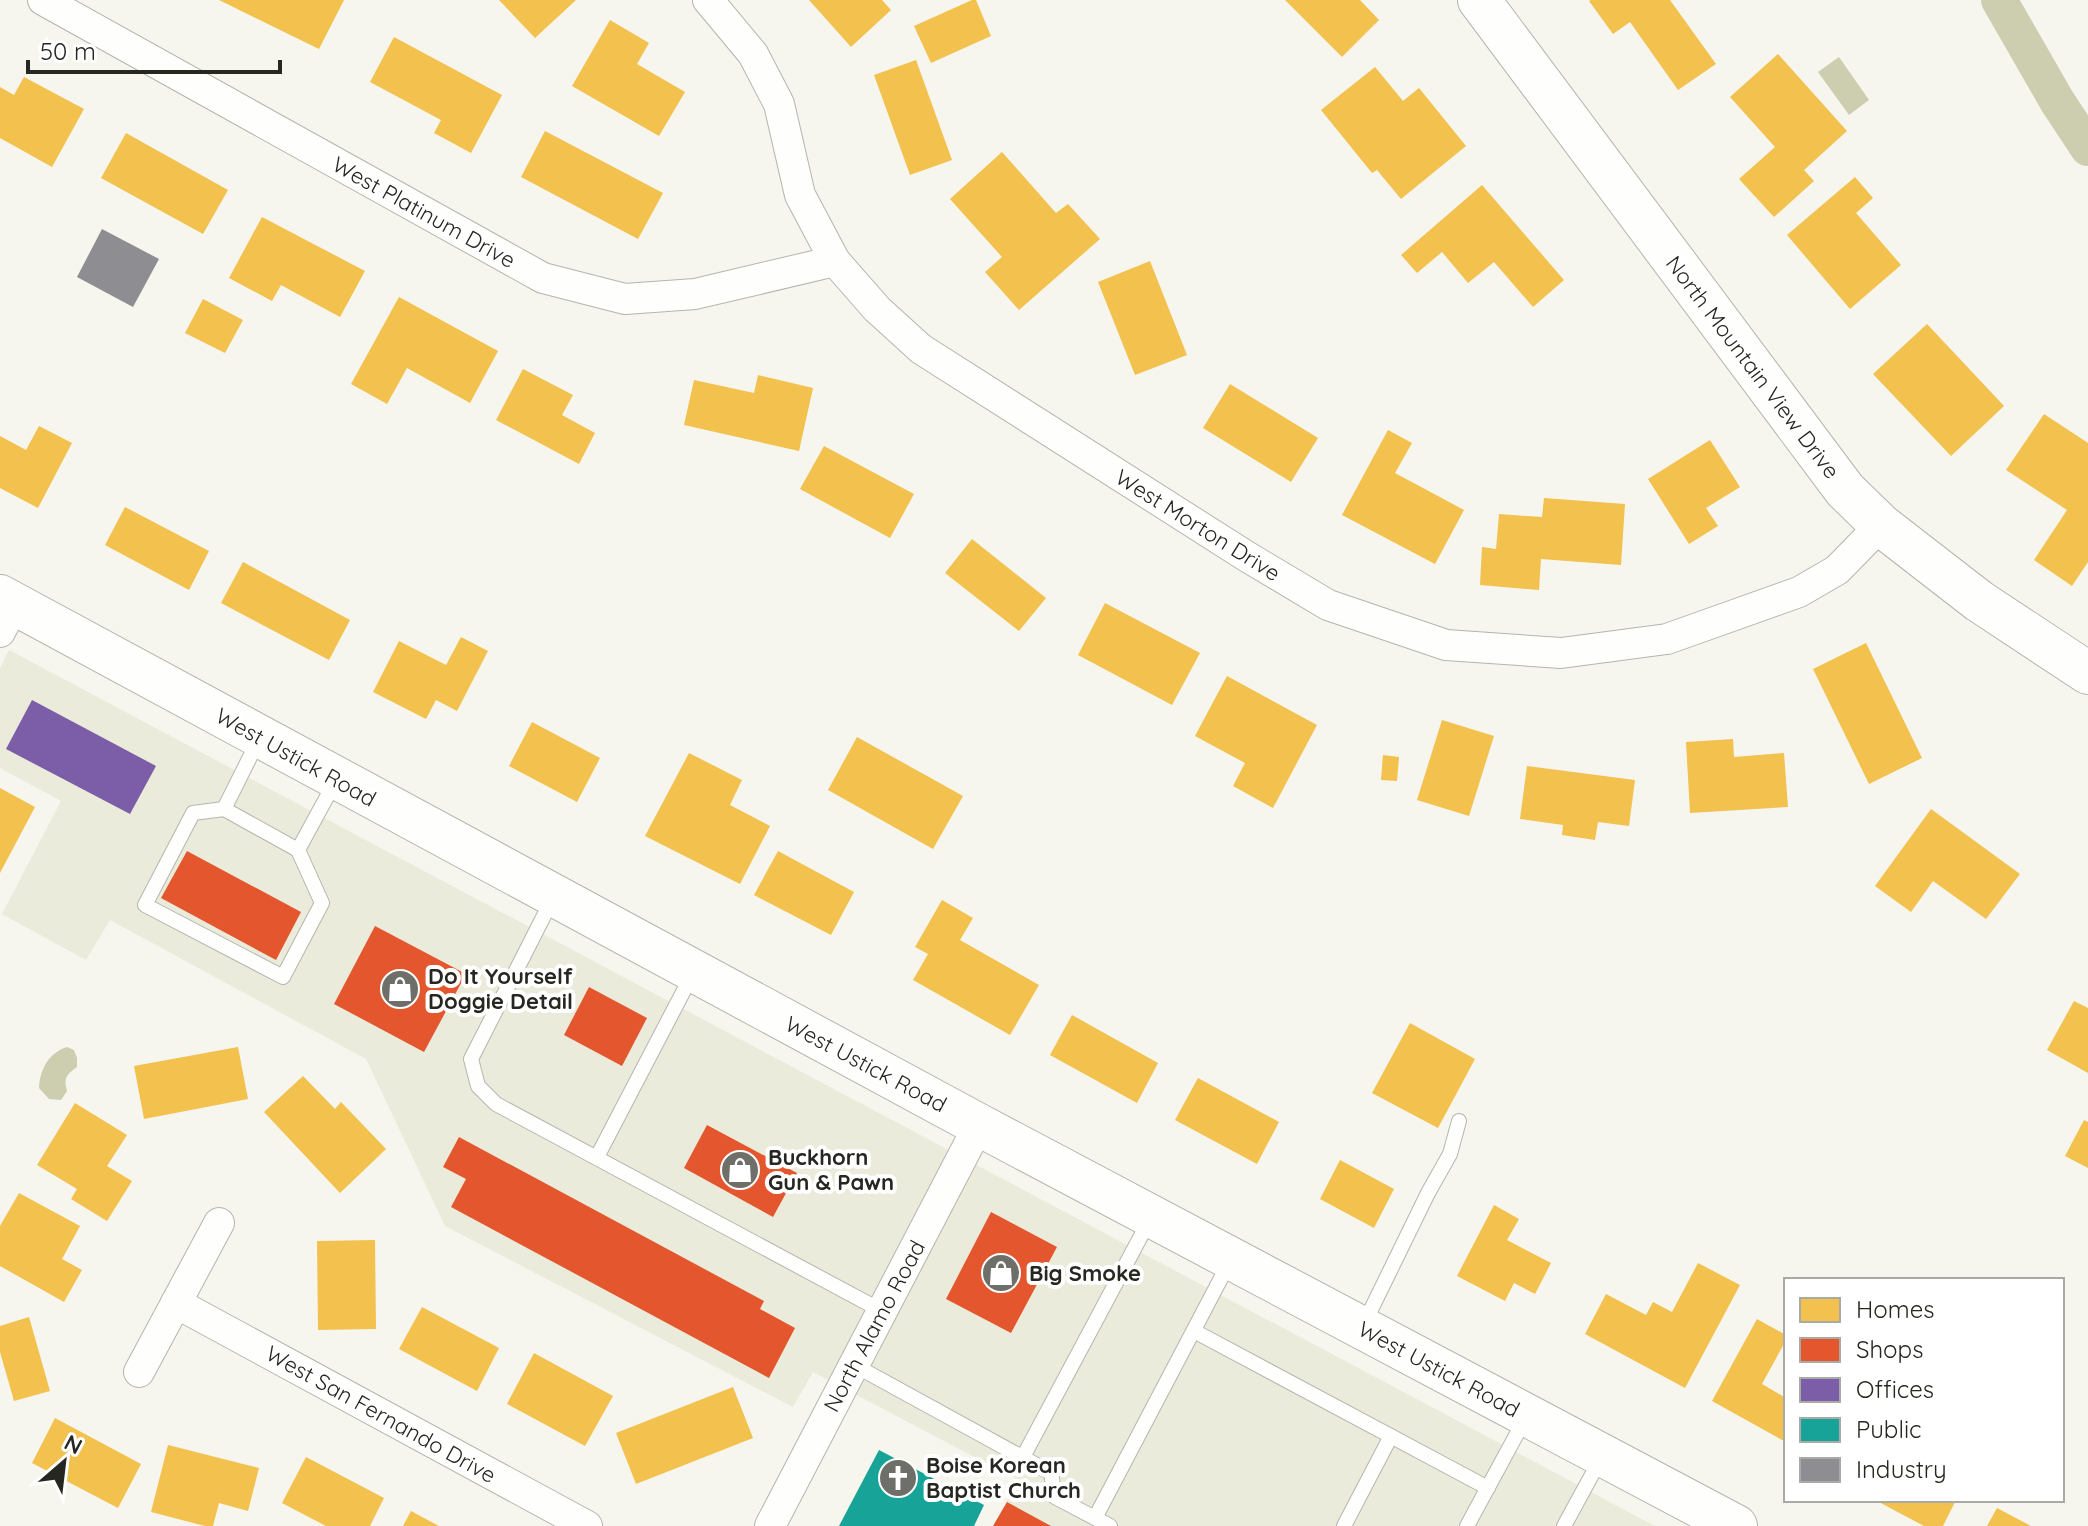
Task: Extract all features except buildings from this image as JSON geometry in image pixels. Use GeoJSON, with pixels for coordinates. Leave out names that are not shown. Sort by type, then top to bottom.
{"type":"FeatureCollection","features":[{"type":"Feature","properties":{"kind":"main road","name":"North Mountain View Drive"},"geometry":{"type":"LineString","coordinates":[[1479,0],[1845,490],[1881,525],[1979,601],[2088,673]]}},
{"type":"Feature","properties":{"kind":"main road","name":"West Ustick Road"},"geometry":{"type":"LineString","coordinates":[[5,611],[260,737],[1151,1217],[1736,1526]]}},
{"type":"Feature","properties":{"kind":"street","name":"West Platinum Drive"},"geometry":{"type":"LineString","coordinates":[[43,0],[543,278],[625,299],[695,294],[835,261]]}},
{"type":"Feature","properties":{"kind":"street","name":"West Morton Drive"},"geometry":{"type":"LineString","coordinates":[[708,0],[753,54],[779,104],[800,195],[835,261],[877,309],[921,349],[1328,605],[1446,645],[1561,653],[1667,639],[1799,592],[1837,570],[1881,525]]}},
{"type":"Feature","properties":{"kind":"street","name":"North Alamo Road"},"geometry":{"type":"LineString","coordinates":[[770,1526],[979,1125]]}},
{"type":"Feature","properties":{"kind":"street"},"geometry":{"type":"LineString","coordinates":[[139,1372],[219,1223]]}},
{"type":"Feature","properties":{"kind":"street","name":"West San Fernando Drive"},"geometry":{"type":"LineString","coordinates":[[176,1303],[587,1526]]}},
{"type":"Feature","properties":{"kind":"lane"},"geometry":{"type":"LineString","coordinates":[[224,809],[260,737]]}},
{"type":"Feature","properties":{"kind":"lane"},"geometry":{"type":"LineString","coordinates":[[298,850],[337,779]]}},
{"type":"Feature","properties":{"kind":"lane"},"geometry":{"type":"LineString","coordinates":[[224,809],[298,850],[322,903],[283,977],[145,905],[193,813],[224,809]]}},
{"type":"Feature","properties":{"kind":"lane"},"geometry":{"type":"LineString","coordinates":[[554,896],[471,1059],[478,1086],[496,1104],[882,1311]]}},
{"type":"Feature","properties":{"kind":"lane"},"geometry":{"type":"LineString","coordinates":[[597,1157],[694,971]]}},
{"type":"Feature","properties":{"kind":"lane"},"geometry":{"type":"LineString","coordinates":[[1362,1328],[1450,1154],[1459,1121]]}},
{"type":"Feature","properties":{"kind":"lane"},"geometry":{"type":"LineString","coordinates":[[1023,1457],[1151,1217]]}},
{"type":"Feature","properties":{"kind":"lane"},"geometry":{"type":"LineString","coordinates":[[1095,1518],[1231,1259]]}},
{"type":"Feature","properties":{"kind":"lane"},"geometry":{"type":"LineString","coordinates":[[1194,1331],[1488,1488]]}},
{"type":"Feature","properties":{"kind":"lane"},"geometry":{"type":"LineString","coordinates":[[854,1365],[1051,1473],[1055,1497],[1110,1526]]}},
{"type":"Feature","properties":{"kind":"lane"},"geometry":{"type":"LineString","coordinates":[[1467,1526],[1527,1416]]}},
{"type":"Feature","properties":{"kind":"lane"},"geometry":{"type":"LineString","coordinates":[[1344,1526],[1391,1436]]}},
{"type":"Feature","properties":{"kind":"lane"},"geometry":{"type":"LineString","coordinates":[[1564,1526],[1603,1456]]}},
{"type":"Feature","properties":{"kind":"shaded area"},"geometry":{"type":"Polygon","coordinates":[[[1839,57],[1869,100],[1849,115],[1818,72],[1839,57]]]}},
{"type":"Feature","properties":{"kind":"shaded area"},"geometry":{"type":"Polygon","coordinates":[[[9,650],[1655,1526],[993,1526],[1018,1480],[813,1372],[793,1407],[445,1226],[366,1059],[110,920],[86,960],[2,914],[61,801],[0,768],[0,668],[9,650]]]}},
{"type":"Feature","properties":{"kind":"shaded area"},"geometry":{"type":"Polygon","coordinates":[[[67,1047],[74,1050],[77,1067],[67,1077],[67,1091],[61,1100],[49,1099],[39,1088],[41,1075],[50,1058],[67,1047]]]}},
{"type":"Feature","properties":{"kind":"waterway"},"geometry":{"type":"LineString","coordinates":[[1999,0],[2088,148]]}},
{"type":"Feature","properties":{"kind":"place","name":"Do It Yourself Doggie Detail"},"geometry":{"type":"Point","coordinates":[400,989]}},
{"type":"Feature","properties":{"kind":"place","name":"Buckhorn Gun & Pawn"},"geometry":{"type":"Point","coordinates":[740,1170]}},
{"type":"Feature","properties":{"kind":"place","name":"Big Smoke"},"geometry":{"type":"Point","coordinates":[1001,1273]}},
{"type":"Feature","properties":{"kind":"place","name":"Boise Korean Baptist Church"},"geometry":{"type":"Point","coordinates":[898,1478]}}]}
